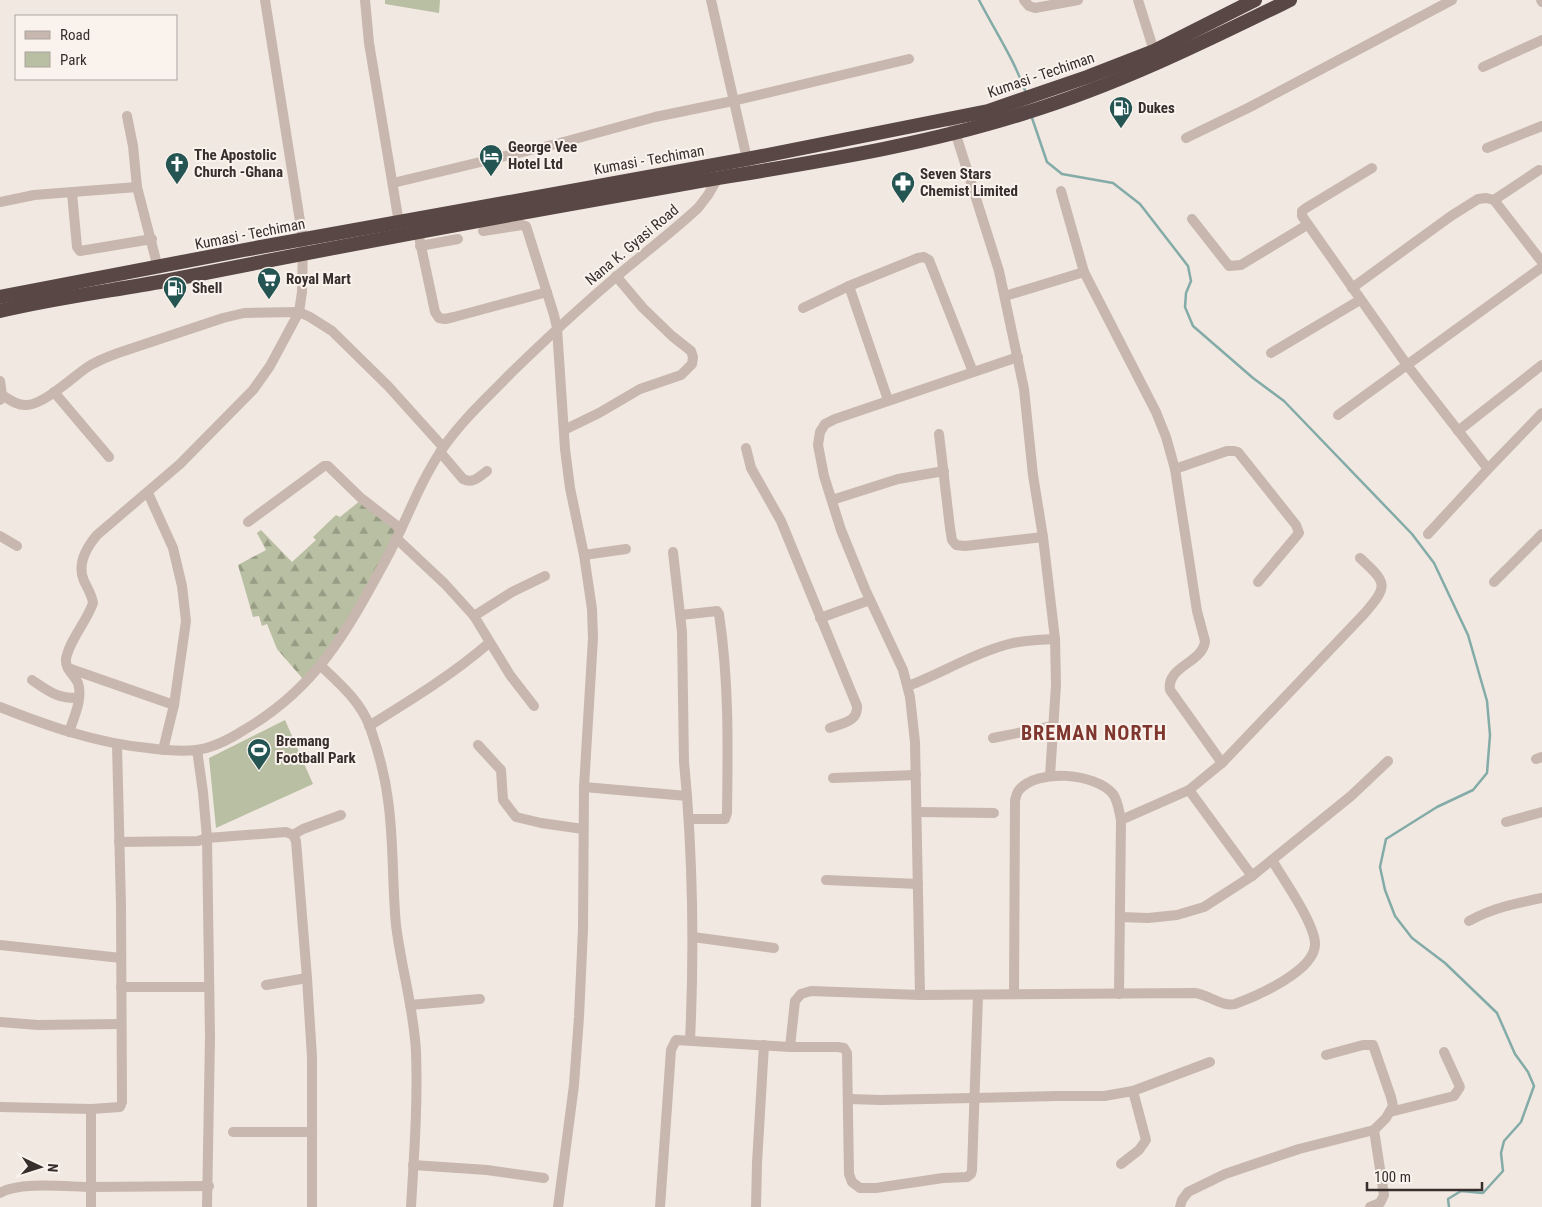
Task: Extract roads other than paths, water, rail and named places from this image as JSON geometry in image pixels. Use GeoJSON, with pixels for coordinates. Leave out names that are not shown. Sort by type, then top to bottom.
{"type":"FeatureCollection","features":[{"type":"Feature","properties":{"kind":"highway","name":"Kumasi - Techiman"},"geometry":{"type":"LineString","coordinates":[[1021,108],[1037,95],[1154,51],[1255,0]]}},
{"type":"Feature","properties":{"kind":"highway"},"geometry":{"type":"LineString","coordinates":[[0,311],[303,247],[418,232],[801,165],[910,143],[953,126],[1021,108],[1039,109],[1089,92],[1152,65],[1290,0]]}},
{"type":"Feature","properties":{"kind":"highway","name":"Kumasi - Techiman"},"geometry":{"type":"LineString","coordinates":[[0,298],[244,250],[303,247],[399,223],[747,159],[953,126]]}},
{"type":"Feature","properties":{"kind":"street"},"geometry":{"type":"LineString","coordinates":[[69,732],[79,698],[78,684],[67,667],[67,656],[93,603],[93,598],[81,571],[85,552],[97,535],[180,464],[253,390],[270,366],[299,312],[302,292],[303,247],[265,0]]}},
{"type":"Feature","properties":{"kind":"street"},"geometry":{"type":"LineString","coordinates":[[365,0],[369,43],[399,223]]}},
{"type":"Feature","properties":{"kind":"street"},"geometry":{"type":"LineString","coordinates":[[711,0],[747,159]]}},
{"type":"Feature","properties":{"kind":"street"},"geometry":{"type":"LineString","coordinates":[[1024,0],[1029,6],[1034,8],[1078,0]]}},
{"type":"Feature","properties":{"kind":"street"},"geometry":{"type":"LineString","coordinates":[[1138,0],[1154,51]]}},
{"type":"Feature","properties":{"kind":"street"},"geometry":{"type":"LineString","coordinates":[[1186,138],[1250,107],[1452,0]]}},
{"type":"Feature","properties":{"kind":"street"},"geometry":{"type":"LineString","coordinates":[[1483,67],[1542,40]]}},
{"type":"Feature","properties":{"kind":"street"},"geometry":{"type":"LineString","coordinates":[[393,182],[560,143],[655,117],[733,101],[909,59]]}},
{"type":"Feature","properties":{"kind":"street"},"geometry":{"type":"LineString","coordinates":[[126,116],[134,146],[137,187],[158,268]]}},
{"type":"Feature","properties":{"kind":"street"},"geometry":{"type":"LineString","coordinates":[[953,126],[1005,296],[1024,389],[1033,475],[1043,537],[1055,639],[1056,685],[1050,776]]}},
{"type":"Feature","properties":{"kind":"street"},"geometry":{"type":"LineString","coordinates":[[1487,148],[1542,126]]}},
{"type":"Feature","properties":{"kind":"street"},"geometry":{"type":"LineString","coordinates":[[1372,168],[1302,211],[1302,216],[1407,365],[1488,469]]}},
{"type":"Feature","properties":{"kind":"street"},"geometry":{"type":"LineString","coordinates":[[1494,200],[1539,170]]}},
{"type":"Feature","properties":{"kind":"street","name":"Nana K. Gyasi Road"},"geometry":{"type":"LineString","coordinates":[[0,707],[45,725],[118,745],[163,750],[197,750],[215,745],[267,717],[295,694],[321,666],[337,643],[360,606],[416,496],[442,450],[485,399],[558,328],[616,276],[698,208],[718,178]]}},
{"type":"Feature","properties":{"kind":"street"},"geometry":{"type":"LineString","coordinates":[[0,202],[34,196],[137,187]]}},
{"type":"Feature","properties":{"kind":"street"},"geometry":{"type":"LineString","coordinates":[[1061,191],[1084,272],[1156,412],[1166,437],[1175,469],[1196,610],[1205,641],[1204,647],[1199,654],[1171,677],[1169,683],[1170,690],[1222,763]]}},
{"type":"Feature","properties":{"kind":"street"},"geometry":{"type":"LineString","coordinates":[[72,193],[77,247],[80,251],[152,239]]}},
{"type":"Feature","properties":{"kind":"street"},"geometry":{"type":"LineString","coordinates":[[1352,288],[1451,216],[1478,199],[1494,200],[1542,262]]}},
{"type":"Feature","properties":{"kind":"street"},"geometry":{"type":"LineString","coordinates":[[1192,219],[1229,266],[1241,264],[1307,225]]}},
{"type":"Feature","properties":{"kind":"street"},"geometry":{"type":"LineString","coordinates":[[483,231],[526,226],[558,328],[564,430],[570,488],[584,556],[592,609],[593,638],[584,787],[584,929],[579,1017],[574,1080],[558,1207]]}},
{"type":"Feature","properties":{"kind":"street"},"geometry":{"type":"LineString","coordinates":[[418,232],[435,312],[439,318],[450,318],[546,292]]}},
{"type":"Feature","properties":{"kind":"street"},"geometry":{"type":"LineString","coordinates":[[420,246],[458,239]]}},
{"type":"Feature","properties":{"kind":"street"},"geometry":{"type":"LineString","coordinates":[[803,308],[849,286],[924,257],[929,260],[973,372]]}},
{"type":"Feature","properties":{"kind":"street"},"geometry":{"type":"LineString","coordinates":[[1338,415],[1542,267]]}},
{"type":"Feature","properties":{"kind":"street"},"geometry":{"type":"LineString","coordinates":[[1005,296],[1084,272]]}},
{"type":"Feature","properties":{"kind":"street"},"geometry":{"type":"LineString","coordinates":[[564,430],[599,413],[640,389],[681,375],[692,364],[693,357],[691,351],[672,336],[643,308],[616,276]]}},
{"type":"Feature","properties":{"kind":"street"},"geometry":{"type":"LineString","coordinates":[[849,286],[888,400]]}},
{"type":"Feature","properties":{"kind":"street"},"geometry":{"type":"LineString","coordinates":[[1271,353],[1360,300]]}},
{"type":"Feature","properties":{"kind":"street"},"geometry":{"type":"LineString","coordinates":[[0,381],[1,398],[18,404],[30,405],[54,392],[87,367],[102,359],[222,318],[244,313],[268,311],[299,312],[332,331],[388,386],[442,450],[463,479],[472,481],[487,471]]}},
{"type":"Feature","properties":{"kind":"street"},"geometry":{"type":"LineString","coordinates":[[920,995],[915,742],[908,686],[903,670],[870,600],[842,530],[824,476],[818,445],[820,432],[826,424],[834,419],[1018,357]]}},
{"type":"Feature","properties":{"kind":"street"},"geometry":{"type":"LineString","coordinates":[[1458,431],[1542,365]]}},
{"type":"Feature","properties":{"kind":"street"},"geometry":{"type":"LineString","coordinates":[[54,392],[109,457]]}},
{"type":"Feature","properties":{"kind":"street"},"geometry":{"type":"LineString","coordinates":[[1428,534],[1542,413]]}},
{"type":"Feature","properties":{"kind":"street"},"geometry":{"type":"LineString","coordinates":[[939,434],[950,528],[952,540],[956,545],[965,546],[1043,537]]}},
{"type":"Feature","properties":{"kind":"street"},"geometry":{"type":"LineString","coordinates":[[746,448],[752,468],[780,521],[857,706],[858,713],[854,718],[830,728]]}},
{"type":"Feature","properties":{"kind":"street"},"geometry":{"type":"LineString","coordinates":[[1175,469],[1228,451],[1238,452],[1296,525],[1299,533],[1258,582]]}},
{"type":"Feature","properties":{"kind":"street"},"geometry":{"type":"LineString","coordinates":[[248,522],[324,466],[328,466],[398,534],[474,616],[510,675],[534,706]]}},
{"type":"Feature","properties":{"kind":"street"},"geometry":{"type":"LineString","coordinates":[[832,500],[898,479],[944,471]]}},
{"type":"Feature","properties":{"kind":"street"},"geometry":{"type":"LineString","coordinates":[[148,493],[173,548],[182,586],[186,621],[174,705],[163,750]]}},
{"type":"Feature","properties":{"kind":"street"},"geometry":{"type":"LineString","coordinates":[[1494,582],[1542,534]]}},
{"type":"Feature","properties":{"kind":"street"},"geometry":{"type":"LineString","coordinates":[[0,536],[17,546]]}},
{"type":"Feature","properties":{"kind":"street"},"geometry":{"type":"LineString","coordinates":[[584,556],[626,549]]}},
{"type":"Feature","properties":{"kind":"street"},"geometry":{"type":"LineString","coordinates":[[673,552],[681,615],[684,762],[692,884],[693,973],[690,1040]]}},
{"type":"Feature","properties":{"kind":"street"},"geometry":{"type":"LineString","coordinates":[[1121,820],[1189,790],[1222,763],[1378,598],[1381,592],[1381,580],[1378,574],[1360,558]]}},
{"type":"Feature","properties":{"kind":"street"},"geometry":{"type":"LineString","coordinates":[[474,616],[512,592],[545,576]]}},
{"type":"Feature","properties":{"kind":"street"},"geometry":{"type":"LineString","coordinates":[[820,618],[870,600]]}},
{"type":"Feature","properties":{"kind":"street"},"geometry":{"type":"LineString","coordinates":[[681,615],[717,611],[719,614],[724,643],[727,694],[727,813],[725,819],[689,819]]}},
{"type":"Feature","properties":{"kind":"street"},"geometry":{"type":"LineString","coordinates":[[908,686],[988,650],[1010,644],[1055,639]]}},
{"type":"Feature","properties":{"kind":"street"},"geometry":{"type":"LineString","coordinates":[[369,726],[453,672],[489,642]]}},
{"type":"Feature","properties":{"kind":"street"},"geometry":{"type":"LineString","coordinates":[[321,666],[345,688],[361,708],[378,754],[388,800],[396,926],[416,1052],[411,1207]]}},
{"type":"Feature","properties":{"kind":"street"},"geometry":{"type":"LineString","coordinates":[[67,667],[174,705]]}},
{"type":"Feature","properties":{"kind":"street"},"geometry":{"type":"LineString","coordinates":[[32,680],[59,696],[79,698]]}},
{"type":"Feature","properties":{"kind":"street"},"geometry":{"type":"LineString","coordinates":[[993,738],[1053,726]]}},
{"type":"Feature","properties":{"kind":"street"},"geometry":{"type":"LineString","coordinates":[[0,1107],[116,1108],[122,1102],[118,745]]}},
{"type":"Feature","properties":{"kind":"street"},"geometry":{"type":"LineString","coordinates":[[478,745],[501,770],[503,800],[516,817],[533,822],[583,829]]}},
{"type":"Feature","properties":{"kind":"street"},"geometry":{"type":"LineString","coordinates":[[197,750],[207,838],[210,1036],[209,1186],[207,1207]]}},
{"type":"Feature","properties":{"kind":"street"},"geometry":{"type":"LineString","coordinates":[[1120,917],[1148,918],[1177,915],[1204,907],[1252,876],[1351,796],[1388,761]]}},
{"type":"Feature","properties":{"kind":"street"},"geometry":{"type":"LineString","coordinates":[[833,778],[916,775]]}},
{"type":"Feature","properties":{"kind":"street"},"geometry":{"type":"LineString","coordinates":[[1014,994],[1015,800],[1018,790],[1028,783],[1050,776],[1071,776],[1090,780],[1107,788],[1114,796],[1118,805],[1121,820],[1119,994]]}},
{"type":"Feature","properties":{"kind":"street"},"geometry":{"type":"LineString","coordinates":[[584,787],[687,796]]}},
{"type":"Feature","properties":{"kind":"street"},"geometry":{"type":"LineString","coordinates":[[1189,790],[1252,876]]}},
{"type":"Feature","properties":{"kind":"street"},"geometry":{"type":"LineString","coordinates":[[917,812],[994,813]]}},
{"type":"Feature","properties":{"kind":"street"},"geometry":{"type":"LineString","coordinates":[[1506,822],[1542,812]]}},
{"type":"Feature","properties":{"kind":"street"},"geometry":{"type":"LineString","coordinates":[[293,835],[303,829],[341,815]]}},
{"type":"Feature","properties":{"kind":"street"},"geometry":{"type":"LineString","coordinates":[[119,842],[198,841],[207,838],[286,832],[293,835],[296,841],[312,1057],[312,1207]]}},
{"type":"Feature","properties":{"kind":"street"},"geometry":{"type":"LineString","coordinates":[[790,1047],[795,1001],[802,994],[811,991],[920,995],[1195,993],[1208,996],[1229,1006],[1242,1002],[1272,988],[1299,970],[1312,955],[1316,946],[1310,924],[1272,860]]}},
{"type":"Feature","properties":{"kind":"street"},"geometry":{"type":"LineString","coordinates":[[826,880],[918,884]]}},
{"type":"Feature","properties":{"kind":"street"},"geometry":{"type":"LineString","coordinates":[[1469,921],[1483,913],[1510,904],[1541,900]]}},
{"type":"Feature","properties":{"kind":"street"},"geometry":{"type":"LineString","coordinates":[[693,937],[774,948]]}},
{"type":"Feature","properties":{"kind":"street"},"geometry":{"type":"LineString","coordinates":[[0,945],[120,958]]}},
{"type":"Feature","properties":{"kind":"street"},"geometry":{"type":"LineString","coordinates":[[266,985],[307,978]]}},
{"type":"Feature","properties":{"kind":"street"},"geometry":{"type":"LineString","coordinates":[[121,987],[209,987]]}},
{"type":"Feature","properties":{"kind":"street"},"geometry":{"type":"LineString","coordinates":[[660,1207],[671,1050],[676,1040],[790,1047],[844,1048],[848,1053],[849,1174],[852,1182],[860,1188],[868,1188],[971,1174],[974,1143],[978,995]]}},
{"type":"Feature","properties":{"kind":"street"},"geometry":{"type":"LineString","coordinates":[[410,1005],[480,998]]}},
{"type":"Feature","properties":{"kind":"street"},"geometry":{"type":"LineString","coordinates":[[0,1022],[38,1025],[121,1024]]}},
{"type":"Feature","properties":{"kind":"street"},"geometry":{"type":"LineString","coordinates":[[756,1207],[756,1163],[764,1045]]}},
{"type":"Feature","properties":{"kind":"street"},"geometry":{"type":"LineString","coordinates":[[1180,1207],[1182,1200],[1188,1192],[1225,1174],[1299,1149],[1374,1130],[1393,1106],[1373,1045],[1363,1045],[1326,1054]]}},
{"type":"Feature","properties":{"kind":"street"},"geometry":{"type":"LineString","coordinates":[[1390,1112],[1454,1096],[1458,1092],[1460,1087],[1444,1052]]}},
{"type":"Feature","properties":{"kind":"street"},"geometry":{"type":"LineString","coordinates":[[849,1099],[1104,1096],[1133,1091],[1210,1062]]}},
{"type":"Feature","properties":{"kind":"street"},"geometry":{"type":"LineString","coordinates":[[1121,1164],[1139,1150],[1146,1140],[1133,1091]]}},
{"type":"Feature","properties":{"kind":"street"},"geometry":{"type":"LineString","coordinates":[[91,1109],[91,1207]]}},
{"type":"Feature","properties":{"kind":"street"},"geometry":{"type":"LineString","coordinates":[[1370,1207],[1380,1203],[1384,1195],[1374,1130]]}},
{"type":"Feature","properties":{"kind":"street"},"geometry":{"type":"LineString","coordinates":[[233,1132],[312,1132]]}},
{"type":"Feature","properties":{"kind":"street"},"geometry":{"type":"LineString","coordinates":[[413,1165],[487,1170],[544,1178]]}},
{"type":"Feature","properties":{"kind":"street"},"geometry":{"type":"LineString","coordinates":[[0,1193],[16,1187],[209,1186]]}},
{"type":"Feature","properties":{"kind":"waterway"},"geometry":{"type":"LineString","coordinates":[[979,0],[1010,57],[1026,93]]}},
{"type":"Feature","properties":{"kind":"waterway"},"geometry":{"type":"LineString","coordinates":[[1031,115],[1047,162],[1062,174],[1113,183],[1140,204],[1188,266],[1191,281],[1186,293],[1185,307],[1193,326],[1253,378],[1284,401],[1412,534],[1434,563],[1468,635],[1487,701],[1490,735],[1487,773],[1473,790],[1437,807],[1386,839],[1380,867],[1385,890],[1395,916],[1412,938],[1445,963],[1497,1013],[1515,1054],[1528,1072],[1534,1086],[1521,1122],[1504,1141],[1501,1153],[1503,1171],[1483,1193],[1461,1191],[1448,1199],[1449,1207]]}},
{"type":"Feature","properties":{"kind":"place","name":"Dukes"},"geometry":{"type":"Point","coordinates":[1121,129]}},
{"type":"Feature","properties":{"kind":"place","name":"George Vee Hotel Ltd"},"geometry":{"type":"Point","coordinates":[491,177]}},
{"type":"Feature","properties":{"kind":"place","name":"The Apostolic Church -Ghana"},"geometry":{"type":"Point","coordinates":[177,185]}},
{"type":"Feature","properties":{"kind":"place","name":"Seven Stars Chemist Limited"},"geometry":{"type":"Point","coordinates":[903,204]}},
{"type":"Feature","properties":{"kind":"place","name":"Royal Mart"},"geometry":{"type":"Point","coordinates":[269,300]}},
{"type":"Feature","properties":{"kind":"place","name":"Shell"},"geometry":{"type":"Point","coordinates":[175,309]}},
{"type":"Feature","properties":{"kind":"place","name":"Bremang Football Park"},"geometry":{"type":"Point","coordinates":[259,771]}},
{"type":"Feature","properties":{"kind":"district","name":"BREMAN NORTH"},"geometry":{"type":"Point","coordinates":[1094,733]}}]}
